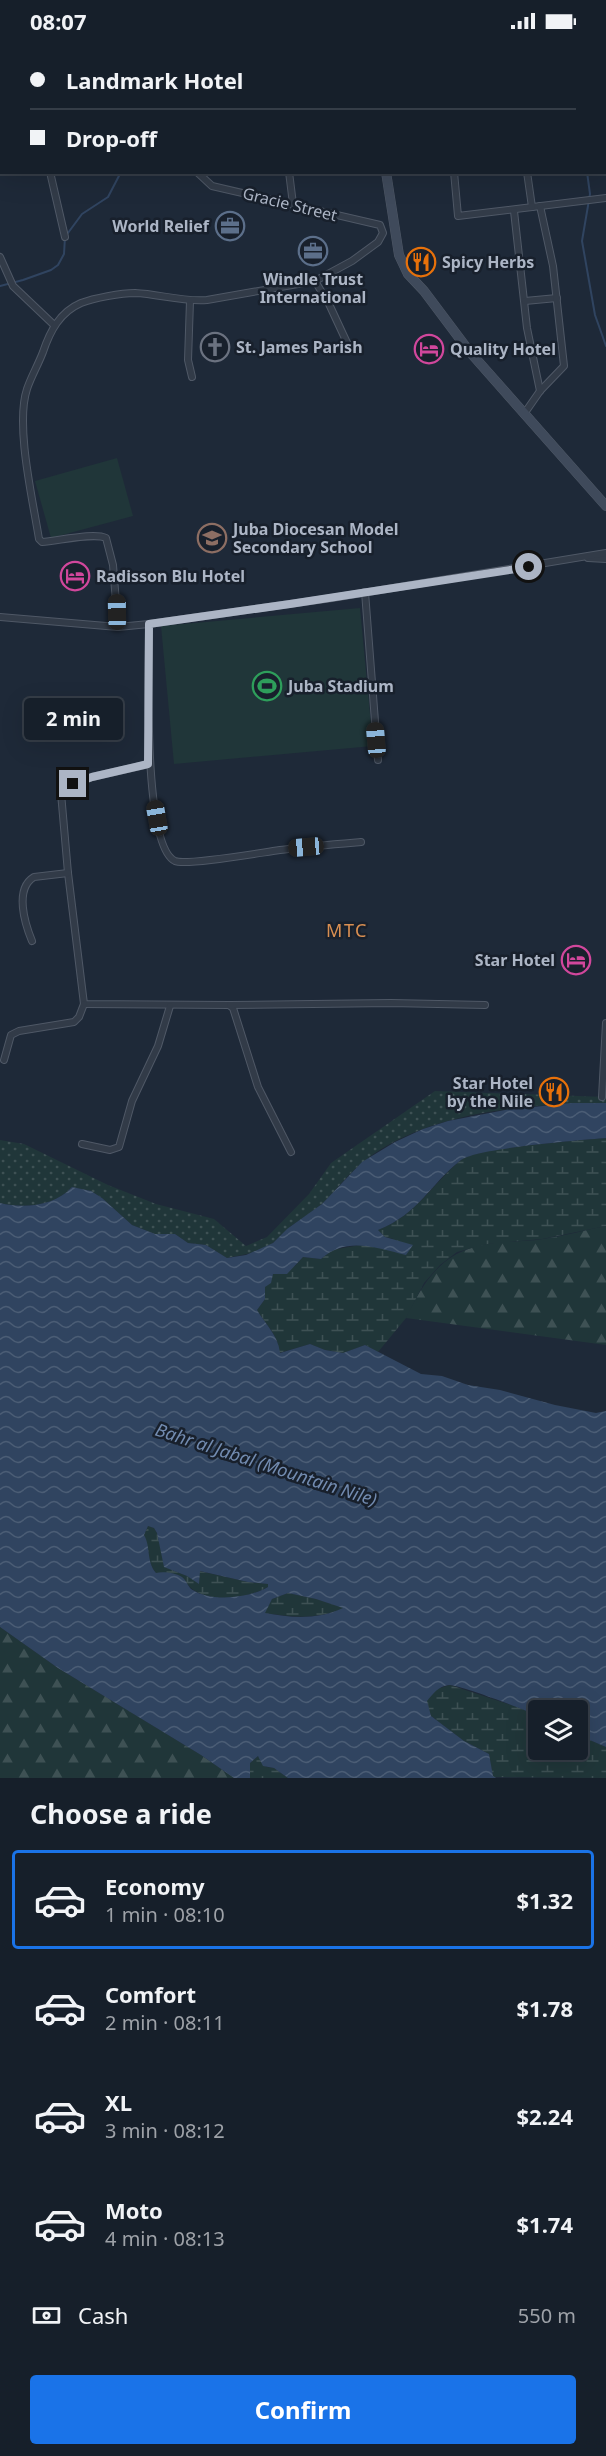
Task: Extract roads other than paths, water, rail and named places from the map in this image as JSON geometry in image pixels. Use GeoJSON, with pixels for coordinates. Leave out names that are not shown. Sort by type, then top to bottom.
{"type":"FeatureCollection","features":[{"type":"Feature","properties":{"kind":"street"},"geometry":{"type":"LineString","coordinates":[[50,174],[65,237]]}},
{"type":"Feature","properties":{"kind":"street","name":"Gracie Street"},"geometry":{"type":"LineString","coordinates":[[199,174],[212,186],[331,215],[394,226]]}},
{"type":"Feature","properties":{"kind":"street"},"geometry":{"type":"LineString","coordinates":[[289,174],[293,204]]}},
{"type":"Feature","properties":{"kind":"street"},"geometry":{"type":"LineString","coordinates":[[386,174],[399,255],[408,274],[424,291],[469,351],[606,506]]}},
{"type":"Feature","properties":{"kind":"street"},"geometry":{"type":"LineString","coordinates":[[454,174],[458,216],[606,198]]}},
{"type":"Feature","properties":{"kind":"street"},"geometry":{"type":"LineString","coordinates":[[526,174],[532,207]]}},
{"type":"Feature","properties":{"kind":"street"},"geometry":{"type":"LineString","coordinates":[[524,414],[540,391],[564,366],[553,266],[540,206]]}},
{"type":"Feature","properties":{"kind":"street"},"geometry":{"type":"LineString","coordinates":[[514,211],[527,328],[540,391]]}},
{"type":"Feature","properties":{"kind":"street"},"geometry":{"type":"LineString","coordinates":[[118,627],[113,565],[106,538],[86,536],[66,541],[42,542],[39,539],[24,445],[24,413],[26,391],[54,325],[64,314],[79,304],[121,295],[135,293],[190,301],[315,281],[352,261],[378,242],[383,233],[380,225]]}},
{"type":"Feature","properties":{"kind":"street"},"geometry":{"type":"LineString","coordinates":[[0,257],[13,286],[54,325]]}},
{"type":"Feature","properties":{"kind":"street"},"geometry":{"type":"LineString","coordinates":[[315,281],[349,346]]}},
{"type":"Feature","properties":{"kind":"street"},"geometry":{"type":"LineString","coordinates":[[525,301],[557,298]]}},
{"type":"Feature","properties":{"kind":"street"},"geometry":{"type":"LineString","coordinates":[[190,301],[188,360],[192,377]]}},
{"type":"Feature","properties":{"kind":"street"},"geometry":{"type":"LineString","coordinates":[[0,617],[118,627],[149,624],[606,553]]}},
{"type":"Feature","properties":{"kind":"street"},"geometry":{"type":"LineString","coordinates":[[584,557],[606,559]]}},
{"type":"Feature","properties":{"kind":"street"},"geometry":{"type":"LineString","coordinates":[[365,592],[378,760]]}},
{"type":"Feature","properties":{"kind":"street"},"geometry":{"type":"LineString","coordinates":[[149,624],[148,764],[165,852],[177,862],[361,842]]}},
{"type":"Feature","properties":{"kind":"street"},"geometry":{"type":"LineString","coordinates":[[4,1059],[8,1039],[14,1033],[74,1022],[79,1017],[84,1004],[61,793],[63,789],[92,777],[148,764]]}},
{"type":"Feature","properties":{"kind":"street"},"geometry":{"type":"LineString","coordinates":[[32,940],[24,914],[26,885],[34,877],[68,873]]}},
{"type":"Feature","properties":{"kind":"street"},"geometry":{"type":"LineString","coordinates":[[84,1004],[485,1005]]}},
{"type":"Feature","properties":{"kind":"street"},"geometry":{"type":"LineString","coordinates":[[229,1005],[235,1012],[258,1087],[291,1152]]}},
{"type":"Feature","properties":{"kind":"street"},"geometry":{"type":"LineString","coordinates":[[82,1144],[110,1150],[118,1148],[132,1101],[158,1046],[170,1006]]}},
{"type":"Feature","properties":{"kind":"street"},"geometry":{"type":"LineString","coordinates":[[602,1097],[606,1023]]}},
{"type":"Feature","properties":{"kind":"water","name":"Bahr al Jabal (Mountain Nile)"},"geometry":{"type":"Polygon","coordinates":[[[571,1103],[606,1103],[606,1138],[507,1148],[461,1160],[414,1207],[378,1230],[385,1237],[413,1245],[406,1255],[373,1247],[351,1246],[331,1252],[321,1259],[303,1257],[287,1274],[273,1274],[271,1283],[265,1287],[265,1299],[257,1310],[274,1335],[280,1353],[310,1344],[325,1350],[343,1353],[365,1345],[421,1374],[442,1376],[468,1385],[500,1390],[555,1405],[596,1413],[606,1411],[606,1747],[588,1739],[588,1700],[528,1700],[528,1712],[479,1693],[449,1685],[439,1689],[427,1701],[431,1716],[464,1741],[489,1754],[493,1776],[496,1778],[288,1778],[274,1768],[263,1766],[258,1756],[250,1763],[250,1778],[234,1778],[201,1755],[58,1668],[0,1627],[0,1203],[29,1206],[48,1202],[72,1187],[91,1191],[132,1225],[155,1234],[175,1234],[188,1243],[206,1245],[227,1258],[246,1255],[273,1243],[287,1229],[322,1204],[362,1162],[395,1142],[448,1121],[505,1110],[571,1103]],[[148,1526],[144,1535],[151,1564],[156,1573],[173,1573],[183,1578],[191,1589],[209,1596],[241,1596],[268,1587],[268,1584],[200,1571],[199,1584],[187,1576],[164,1567],[154,1528],[148,1526]],[[288,1593],[272,1599],[265,1613],[304,1617],[324,1615],[343,1608],[288,1593]]]}},
{"type":"Feature","properties":{"kind":"waterway"},"geometry":{"type":"LineString","coordinates":[[0,286],[51,270],[58,265],[64,254],[65,237],[82,214],[108,197],[120,174]]}},
{"type":"Feature","properties":{"kind":"waterway"},"geometry":{"type":"LineString","coordinates":[[587,174],[590,194],[582,241],[595,315],[606,346]]}},
{"type":"Feature","properties":{"kind":"place","name":"World Relief"},"geometry":{"type":"Point","coordinates":[230,226]}},
{"type":"Feature","properties":{"kind":"place","name":"Windle Trust International"},"geometry":{"type":"Point","coordinates":[313,251]}},
{"type":"Feature","properties":{"kind":"place","name":"Spicy Herbs"},"geometry":{"type":"Point","coordinates":[421,262]}},
{"type":"Feature","properties":{"kind":"place","name":"St. James Parish"},"geometry":{"type":"Point","coordinates":[215,347]}},
{"type":"Feature","properties":{"kind":"place","name":"Quality Hotel"},"geometry":{"type":"Point","coordinates":[429,349]}},
{"type":"Feature","properties":{"kind":"place","name":"Juba Diocesan Model Secondary School"},"geometry":{"type":"Point","coordinates":[212,538]}},
{"type":"Feature","properties":{"kind":"place","name":"Radisson Blu Hotel"},"geometry":{"type":"Point","coordinates":[75,576]}},
{"type":"Feature","properties":{"kind":"place","name":"Juba Stadium"},"geometry":{"type":"Point","coordinates":[267,686]}},
{"type":"Feature","properties":{"kind":"place","name":"Star Hotel"},"geometry":{"type":"Point","coordinates":[576,960]}},
{"type":"Feature","properties":{"kind":"place","name":"Star Hotel by the Nile"},"geometry":{"type":"Point","coordinates":[554,1092]}},
{"type":"Feature","properties":{"kind":"district","name":"MTC"},"geometry":{"type":"Point","coordinates":[347,931]}}]}
